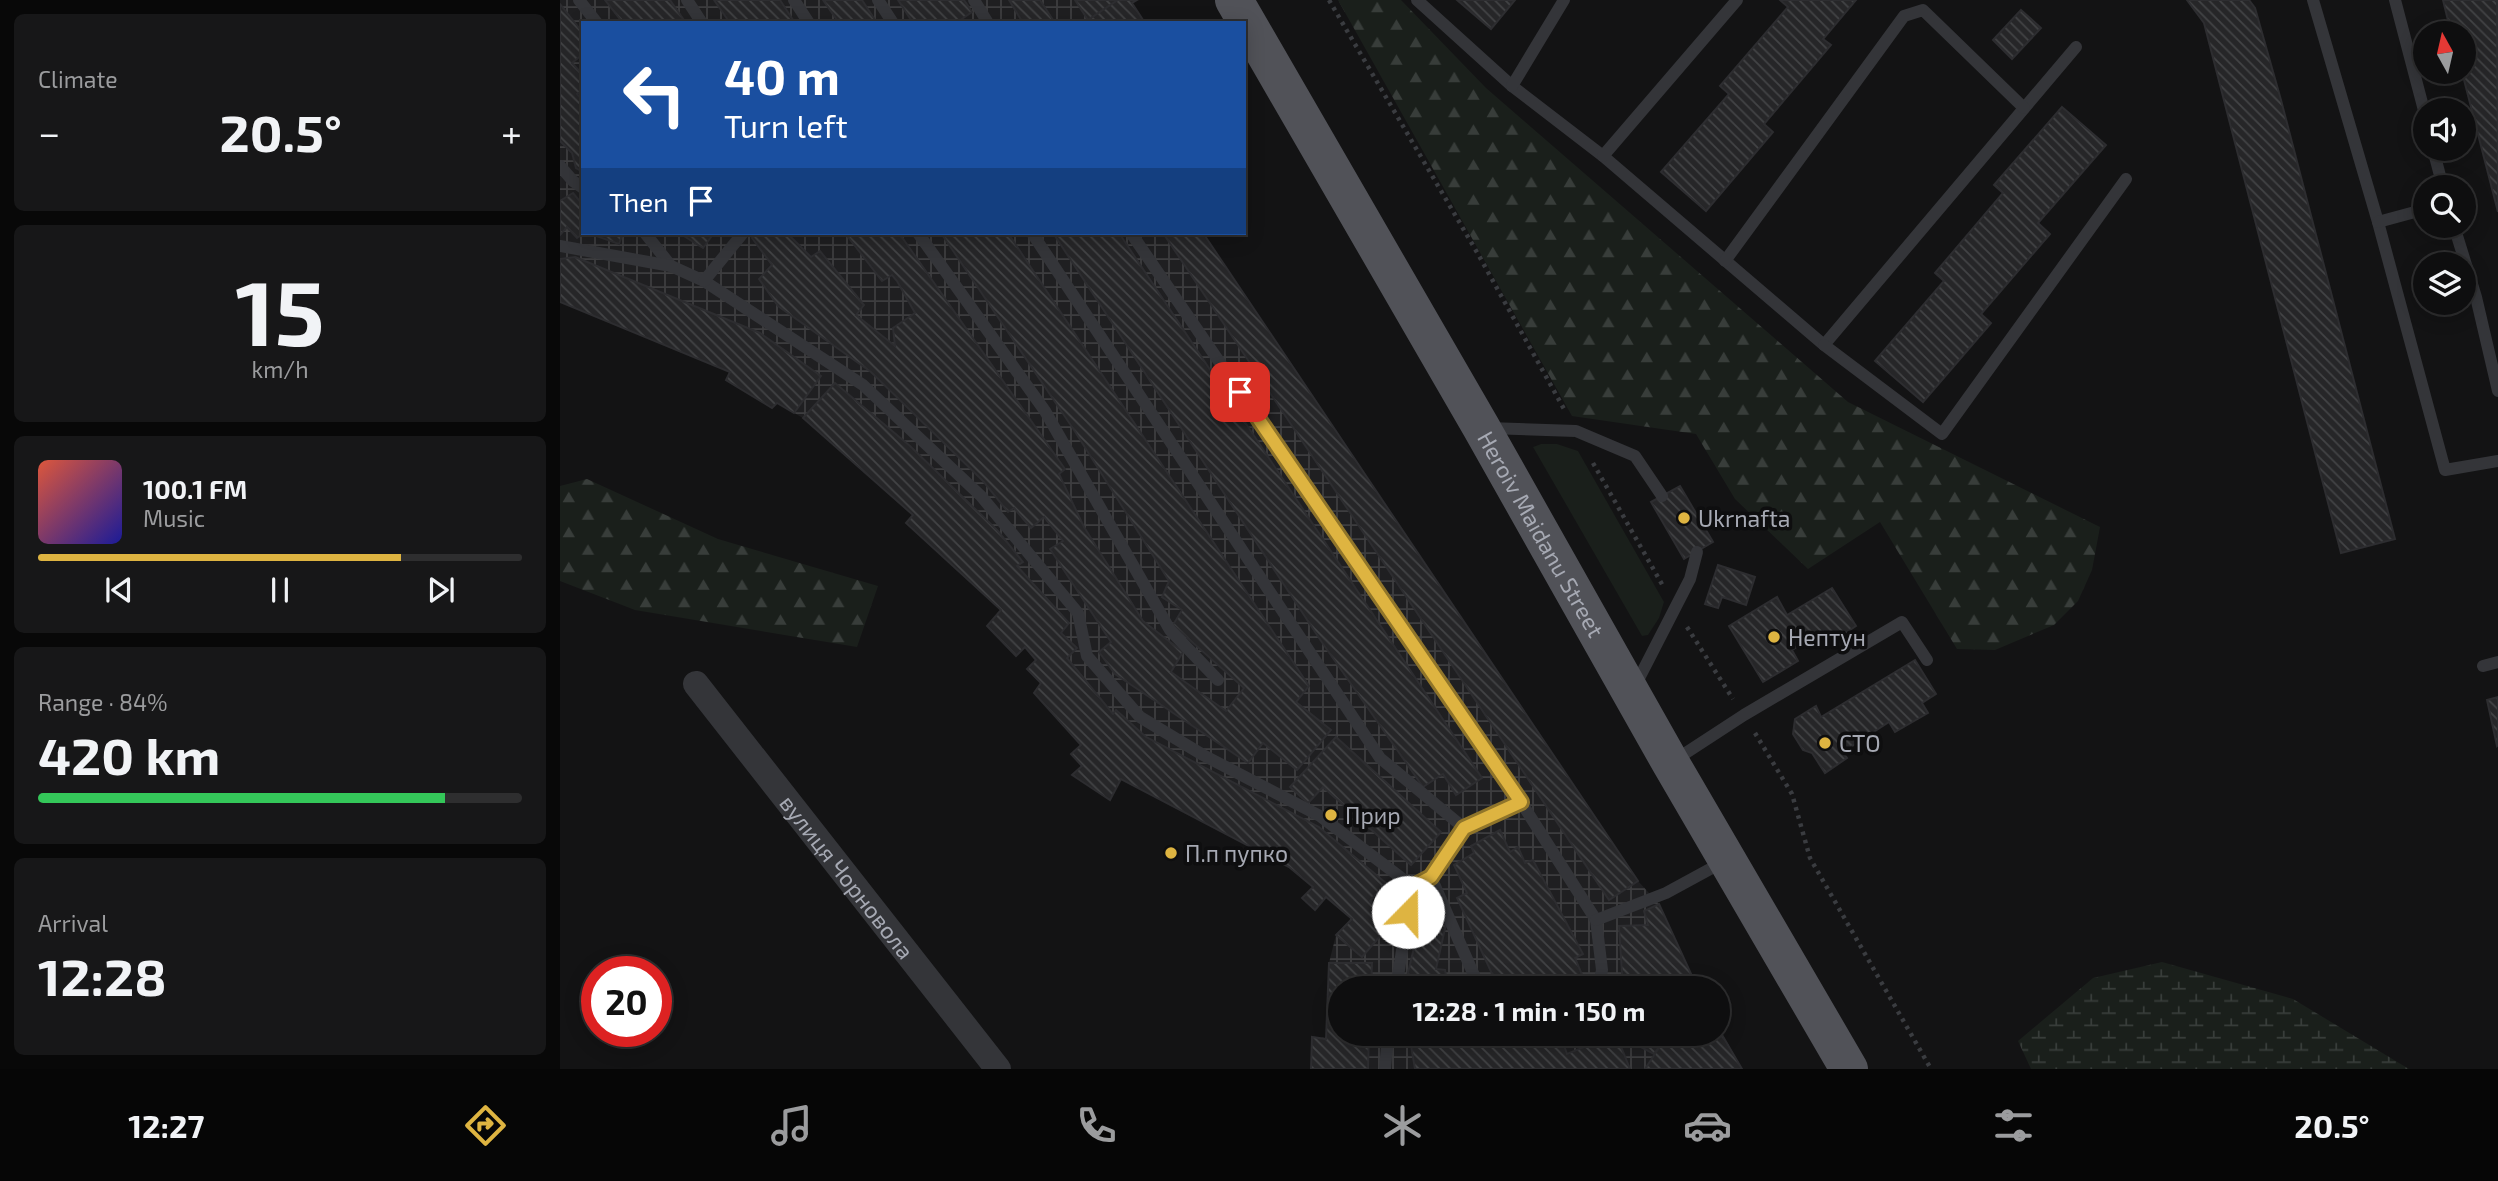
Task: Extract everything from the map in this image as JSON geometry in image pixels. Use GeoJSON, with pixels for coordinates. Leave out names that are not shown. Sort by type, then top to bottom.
{"type":"FeatureCollection","features":[{"type":"Feature","properties":{"kind":"main road","name":"Heroiv Maidanu Street"},"geometry":{"type":"LineString","coordinates":[[1234,0],[1243,21]]}},
{"type":"Feature","properties":{"kind":"main road","name":"Heroiv Maidanu Street"},"geometry":{"type":"LineString","coordinates":[[1249,37],[1481,427],[1670,762],[1849,1069]]}},
{"type":"Feature","properties":{"kind":"street","name":"вулиця Чорновола"},"geometry":{"type":"LineString","coordinates":[[696,684],[998,1069]]}},
{"type":"Feature","properties":{"kind":"lane"},"geometry":{"type":"LineString","coordinates":[[579,0],[595,21]]}},
{"type":"Feature","properties":{"kind":"lane"},"geometry":{"type":"LineString","coordinates":[[687,0],[701,21]]}},
{"type":"Feature","properties":{"kind":"lane"},"geometry":{"type":"LineString","coordinates":[[794,0],[808,21]]}},
{"type":"Feature","properties":{"kind":"lane"},"geometry":{"type":"LineString","coordinates":[[877,0],[892,21]]}},
{"type":"Feature","properties":{"kind":"lane"},"geometry":{"type":"LineString","coordinates":[[974,0],[987,21]]}},
{"type":"Feature","properties":{"kind":"lane"},"geometry":{"type":"LineString","coordinates":[[1417,0],[1512,86],[1603,156],[1824,345],[1942,433],[2126,179]]}},
{"type":"Feature","properties":{"kind":"lane"},"geometry":{"type":"LineString","coordinates":[[1512,86],[1564,0]]}},
{"type":"Feature","properties":{"kind":"lane"},"geometry":{"type":"LineString","coordinates":[[1603,156],[1737,0]]}},
{"type":"Feature","properties":{"kind":"lane"},"geometry":{"type":"LineString","coordinates":[[2314,0],[2445,470],[2498,461]]}},
{"type":"Feature","properties":{"kind":"lane"},"geometry":{"type":"LineString","coordinates":[[2395,0],[2421,98]]}},
{"type":"Feature","properties":{"kind":"lane"},"geometry":{"type":"LineString","coordinates":[[1726,261],[1904,16],[1923,10],[2024,108]]}},
{"type":"Feature","properties":{"kind":"lane"},"geometry":{"type":"LineString","coordinates":[[1824,345],[2076,47]]}},
{"type":"Feature","properties":{"kind":"lane"},"geometry":{"type":"LineString","coordinates":[[560,166],[581,187]]}},
{"type":"Feature","properties":{"kind":"lane"},"geometry":{"type":"LineString","coordinates":[[2378,222],[2413,213]]}},
{"type":"Feature","properties":{"kind":"lane"},"geometry":{"type":"LineString","coordinates":[[647,235],[671,266]]}},
{"type":"Feature","properties":{"kind":"lane"},"geometry":{"type":"LineString","coordinates":[[704,281],[741,235]]}},
{"type":"Feature","properties":{"kind":"lane"},"geometry":{"type":"LineString","coordinates":[[919,235],[1045,411],[1170,630],[1219,680]]}},
{"type":"Feature","properties":{"kind":"lane"},"geometry":{"type":"LineString","coordinates":[[1033,235],[1380,758],[1464,828]]}},
{"type":"Feature","properties":{"kind":"lane"},"geometry":{"type":"LineString","coordinates":[[1132,235],[1521,802],[1596,920],[1601,976]]}},
{"type":"Feature","properties":{"kind":"lane"},"geometry":{"type":"LineString","coordinates":[[2458,238],[2476,297],[2498,391]]}},
{"type":"Feature","properties":{"kind":"lane"},"geometry":{"type":"LineString","coordinates":[[560,246],[671,266],[704,281],[863,385],[981,496],[1078,613],[1087,656],[1140,717],[1203,755],[1320,816],[1412,887]]}},
{"type":"Feature","properties":{"kind":"lane"},"geometry":{"type":"LineString","coordinates":[[1481,427],[1576,431],[1635,456],[1662,496]]}},
{"type":"Feature","properties":{"kind":"lane"},"geometry":{"type":"LineString","coordinates":[[1631,692],[1689,579],[1697,552]]}},
{"type":"Feature","properties":{"kind":"lane"},"geometry":{"type":"LineString","coordinates":[[1670,762],[1902,622],[1927,660]]}},
{"type":"Feature","properties":{"kind":"lane"},"geometry":{"type":"LineString","coordinates":[[2483,666],[2498,662]]}},
{"type":"Feature","properties":{"kind":"lane"},"geometry":{"type":"LineString","coordinates":[[1412,887],[1431,877],[1464,828],[1521,802]]}},
{"type":"Feature","properties":{"kind":"lane"},"geometry":{"type":"LineString","coordinates":[[1596,920],[1666,893],[1727,860]]}},
{"type":"Feature","properties":{"kind":"lane"},"geometry":{"type":"LineString","coordinates":[[1431,877],[1474,976]]}},
{"type":"Feature","properties":{"kind":"lane"},"geometry":{"type":"LineString","coordinates":[[1398,976],[1412,887]]}},
{"type":"Feature","properties":{"kind":"lane"},"geometry":{"type":"LineString","coordinates":[[1385,1069],[1387,1046]]}},
{"type":"Feature","properties":{"kind":"path"},"geometry":{"type":"LineString","coordinates":[[1329,0],[1478,254],[1675,607],[1792,794],[1810,858],[1931,1069]]}},
{"type":"Feature","properties":{"kind":"shaded area"},"geometry":{"type":"Polygon","coordinates":[[[560,0],[1118,0],[1088,19],[1089,21],[581,21],[581,235],[1204,235],[1638,881],[1659,904],[1692,976],[1328,976],[1336,935],[1351,918],[1326,897],[1315,910],[1302,898],[1313,887],[1289,867],[1121,779],[1110,800],[1072,775],[1082,766],[1071,754],[1081,745],[1034,693],[1040,683],[1027,669],[1036,660],[1025,647],[1016,656],[987,626],[1001,609],[906,523],[913,514],[803,418],[777,403],[772,408],[726,380],[729,372],[560,302],[560,0]]]}},
{"type":"Feature","properties":{"kind":"shaded area"},"geometry":{"type":"Polygon","coordinates":[[[1328,988],[1328,1046],[1729,1046],[1742,1069],[1311,1069],[1312,1037],[1326,1038],[1328,988]]]}},
{"type":"Feature","properties":{"kind":"green space"},"geometry":{"type":"Polygon","coordinates":[[[1338,0],[1401,0],[1486,88],[1848,402],[2100,527],[2092,570],[2078,601],[2054,625],[1995,650],[1957,649],[1880,522],[1808,569],[1735,499],[1696,434],[1572,416],[1338,0]]]}},
{"type":"Feature","properties":{"kind":"green space"},"geometry":{"type":"Polygon","coordinates":[[[1557,444],[1578,451],[1664,602],[1659,618],[1648,635],[1642,636],[1533,447],[1557,444]]]}},
{"type":"Feature","properties":{"kind":"green space"},"geometry":{"type":"Polygon","coordinates":[[[587,479],[718,539],[878,586],[857,647],[635,610],[560,581],[560,486],[587,479]]]}},
{"type":"Feature","properties":{"kind":"green space"},"geometry":{"type":"Polygon","coordinates":[[[2162,962],[2293,999],[2409,1069],[2031,1069],[2018,1041],[2093,978],[2162,962]]]}},
{"type":"Feature","properties":{"kind":"building"},"geometry":{"type":"Polygon","coordinates":[[[605,0],[670,0],[685,21],[621,21],[605,0]]]}},
{"type":"Feature","properties":{"kind":"building"},"geometry":{"type":"Polygon","coordinates":[[[714,0],[780,0],[794,21],[729,21],[714,0]]]}},
{"type":"Feature","properties":{"kind":"building"},"geometry":{"type":"Polygon","coordinates":[[[823,0],[862,0],[876,21],[838,21],[823,0]]]}},
{"type":"Feature","properties":{"kind":"building"},"geometry":{"type":"Polygon","coordinates":[[[898,0],[964,0],[972,12],[959,21],[912,21],[898,0]]]}},
{"type":"Feature","properties":{"kind":"building"},"geometry":{"type":"Polygon","coordinates":[[[1009,0],[1040,0],[1054,21],[1022,21],[1009,0]]]}},
{"type":"Feature","properties":{"kind":"building"},"geometry":{"type":"Polygon","coordinates":[[[1075,0],[1118,0],[1088,20],[1075,0]]]}},
{"type":"Feature","properties":{"kind":"building"},"geometry":{"type":"Polygon","coordinates":[[[1118,0],[1137,0],[1132,3],[1144,21],[1089,21],[1118,0]]]}},
{"type":"Feature","properties":{"kind":"building"},"geometry":{"type":"Polygon","coordinates":[[[1457,0],[1515,0],[1491,29],[1457,0]]]}},
{"type":"Feature","properties":{"kind":"building"},"geometry":{"type":"Polygon","coordinates":[[[1780,0],[1856,0],[1823,39],[1831,45],[1764,124],[1773,132],[1706,211],[1661,172],[1729,94],[1720,86],[1788,7],[1780,0]]]}},
{"type":"Feature","properties":{"kind":"building"},"geometry":{"type":"Polygon","coordinates":[[[2187,0],[2249,0],[2255,8],[2395,539],[2341,553],[2204,23],[2187,0]]]}},
{"type":"Feature","properties":{"kind":"building"},"geometry":{"type":"Polygon","coordinates":[[[2443,0],[2497,0],[2498,212],[2476,126],[2476,98],[2469,98],[2465,84],[2476,84],[2476,21],[2448,21],[2443,0]]]}},
{"type":"Feature","properties":{"kind":"building"},"geometry":{"type":"Polygon","coordinates":[[[560,4],[581,30],[581,56],[572,63],[581,73],[581,91],[577,94],[581,99],[581,171],[576,168],[572,153],[560,141],[560,4]]]}},
{"type":"Feature","properties":{"kind":"building"},"geometry":{"type":"Polygon","coordinates":[[[2021,10],[2041,28],[2012,59],[1993,40],[2021,10]]]}},
{"type":"Feature","properties":{"kind":"building"},"geometry":{"type":"Polygon","coordinates":[[[2062,107],[2106,145],[2038,223],[2050,234],[1981,314],[1991,323],[1923,402],[1875,361],[1944,281],[1935,273],[2003,193],[1994,185],[2062,107]]]}},
{"type":"Feature","properties":{"kind":"building"},"geometry":{"type":"Polygon","coordinates":[[[573,193],[581,203],[581,235],[577,238],[567,227],[560,235],[560,201],[573,193]]]}},
{"type":"Feature","properties":{"kind":"building"},"geometry":{"type":"Polygon","coordinates":[[[596,235],[622,235],[619,244],[596,235]]]}},
{"type":"Feature","properties":{"kind":"building"},"geometry":{"type":"Polygon","coordinates":[[[682,235],[713,235],[703,248],[682,235]]]}},
{"type":"Feature","properties":{"kind":"building"},"geometry":{"type":"Polygon","coordinates":[[[756,235],[789,235],[811,257],[820,251],[864,305],[856,315],[895,346],[893,328],[915,313],[892,275],[882,281],[847,235],[900,235],[1065,469],[1059,474],[1084,527],[1143,621],[1183,652],[1171,672],[1226,711],[1244,688],[1173,625],[1182,610],[1162,597],[1169,581],[1074,430],[942,235],[1009,235],[1309,686],[1296,702],[1331,730],[1297,770],[1263,743],[1248,763],[1115,674],[1099,652],[1111,642],[1050,549],[1063,541],[1044,517],[1031,528],[1014,508],[1008,512],[983,481],[871,372],[778,306],[759,279],[772,265],[752,238],[756,235]]]}},
{"type":"Feature","properties":{"kind":"building"},"geometry":{"type":"Polygon","coordinates":[[[1054,235],[1120,235],[1482,778],[1456,795],[1443,774],[1423,787],[1321,641],[1054,235]]]}},
{"type":"Feature","properties":{"kind":"building"},"geometry":{"type":"Polygon","coordinates":[[[1164,235],[1204,235],[1638,881],[1609,900],[1164,235]]]}},
{"type":"Feature","properties":{"kind":"building"},"geometry":{"type":"Polygon","coordinates":[[[575,257],[760,333],[821,376],[794,413],[777,403],[772,408],[726,380],[730,372],[560,302],[560,259],[575,257]]]}},
{"type":"Feature","properties":{"kind":"building"},"geometry":{"type":"Polygon","coordinates":[[[835,383],[910,446],[998,531],[1023,562],[1017,566],[1069,623],[1061,633],[1077,648],[1067,658],[1113,714],[1116,710],[1146,737],[1319,827],[1386,883],[1370,901],[1393,921],[1362,957],[1336,935],[1352,919],[1326,897],[1315,910],[1302,898],[1313,887],[1289,867],[1121,779],[1110,800],[1072,775],[1082,766],[1071,754],[1081,745],[1034,693],[1041,683],[1027,669],[1036,660],[1025,647],[1016,656],[987,626],[1001,610],[906,523],[913,515],[803,418],[835,383]]]}},
{"type":"Feature","properties":{"kind":"building"},"geometry":{"type":"Polygon","coordinates":[[[1680,486],[1713,542],[1684,559],[1651,502],[1680,486]]]}},
{"type":"Feature","properties":{"kind":"building"},"geometry":{"type":"Polygon","coordinates":[[[1718,565],[1755,577],[1746,605],[1722,597],[1718,608],[1705,604],[1718,565]]]}},
{"type":"Feature","properties":{"kind":"building","name":"Нептун"},"geometry":{"type":"Polygon","coordinates":[[[1832,588],[1856,626],[1830,643],[1823,631],[1792,650],[1798,661],[1763,682],[1729,626],[1777,597],[1787,615],[1832,588]]]}},
{"type":"Feature","properties":{"kind":"building"},"geometry":{"type":"Polygon","coordinates":[[[1915,660],[1936,694],[1922,703],[1928,713],[1895,732],[1889,722],[1843,752],[1847,758],[1825,773],[1812,753],[1803,750],[1793,734],[1795,719],[1816,706],[1821,717],[1915,660]]]}},
{"type":"Feature","properties":{"kind":"building"},"geometry":{"type":"Polygon","coordinates":[[[2498,697],[2498,745],[2497,746],[2487,700],[2498,697]]]}},
{"type":"Feature","properties":{"kind":"building"},"geometry":{"type":"Polygon","coordinates":[[[1336,737],[1441,832],[1411,865],[1323,787],[1308,803],[1290,787],[1336,737]]]}},
{"type":"Feature","properties":{"kind":"building"},"geometry":{"type":"Polygon","coordinates":[[[1500,830],[1510,852],[1518,847],[1525,863],[1533,860],[1583,954],[1575,958],[1583,976],[1493,976],[1457,898],[1467,893],[1454,865],[1474,853],[1471,846],[1500,830]]]}},
{"type":"Feature","properties":{"kind":"building"},"geometry":{"type":"Polygon","coordinates":[[[1659,904],[1692,976],[1622,976],[1619,926],[1648,925],[1644,911],[1659,904]]]}},
{"type":"Feature","properties":{"kind":"building"},"geometry":{"type":"Polygon","coordinates":[[[1421,919],[1446,924],[1436,969],[1445,970],[1446,976],[1407,976],[1421,919]]]}},
{"type":"Feature","properties":{"kind":"building"},"geometry":{"type":"Polygon","coordinates":[[[1329,963],[1372,963],[1372,976],[1328,976],[1329,963]]]}},
{"type":"Feature","properties":{"kind":"building"},"geometry":{"type":"Polygon","coordinates":[[[1328,988],[1328,1046],[1369,1046],[1368,1069],[1311,1069],[1312,1037],[1326,1039],[1328,988]]]}},
{"type":"Feature","properties":{"kind":"building"},"geometry":{"type":"Polygon","coordinates":[[[1411,1046],[1564,1046],[1567,1054],[1587,1046],[1621,1046],[1630,1069],[1415,1069],[1411,1046]]]}},
{"type":"Feature","properties":{"kind":"building"},"geometry":{"type":"Polygon","coordinates":[[[1639,1046],[1660,1046],[1654,1054],[1639,1046]]]}},
{"type":"Feature","properties":{"kind":"building"},"geometry":{"type":"Polygon","coordinates":[[[1660,1046],[1729,1046],[1742,1069],[1645,1069],[1660,1046]]]}},
{"type":"Feature","properties":{"kind":"place","name":"Ukrnafta"},"geometry":{"type":"Point","coordinates":[1684,518]}},
{"type":"Feature","properties":{"kind":"place","name":"Нептун"},"geometry":{"type":"Point","coordinates":[1774,637]}},
{"type":"Feature","properties":{"kind":"place","name":"СТО"},"geometry":{"type":"Point","coordinates":[1825,743]}},
{"type":"Feature","properties":{"kind":"place","name":"Прир"},"geometry":{"type":"Point","coordinates":[1331,815]}},
{"type":"Feature","properties":{"kind":"place","name":"П.п пупко"},"geometry":{"type":"Point","coordinates":[1171,853]}},
{"type":"Feature","properties":{"kind":"route"},"geometry":{"type":"LineString","coordinates":[[1240,392],[1521,802],[1464,828],[1431,877],[1412,887],[1408,912]]}}]}
